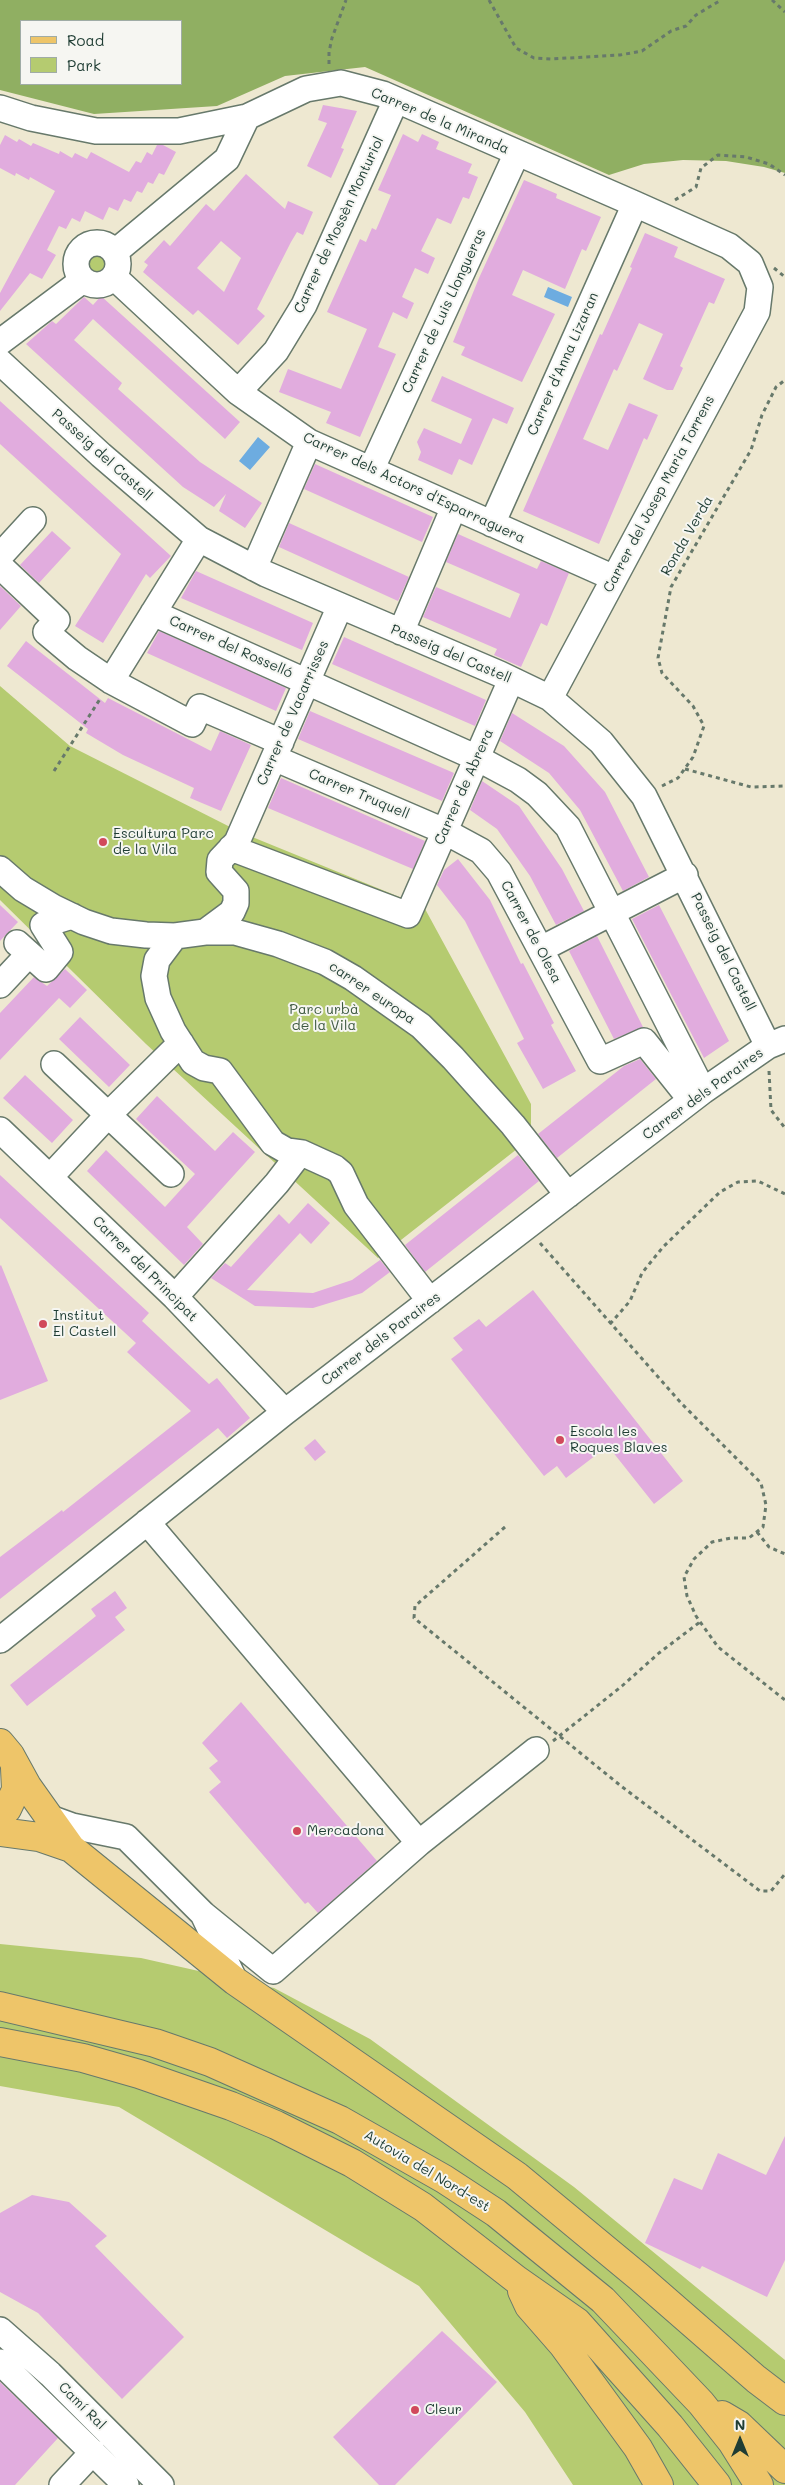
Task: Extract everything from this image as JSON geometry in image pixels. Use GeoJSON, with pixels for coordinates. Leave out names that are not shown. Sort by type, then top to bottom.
{"type":"FeatureCollection","features":[{"type":"Feature","properties":{"kind":"main road"},"geometry":{"type":"LineString","coordinates":[[1,1743],[10,1755],[15,1768],[71,1848],[235,1981],[517,2176],[639,2277],[756,2379],[785,2401]]}},
{"type":"Feature","properties":{"kind":"main road"},"geometry":{"type":"LineString","coordinates":[[0,1815],[7,1809],[16,1790],[15,1768]]}},
{"type":"Feature","properties":{"kind":"main road"},"geometry":{"type":"LineString","coordinates":[[0,1832],[39,1837],[71,1848]]}},
{"type":"Feature","properties":{"kind":"main road","name":"Autovia del Nord-est"},"geometry":{"type":"LineString","coordinates":[[0,2006],[155,2042],[201,2059],[292,2097],[390,2148],[496,2213],[603,2300],[701,2403],[732,2442],[759,2485]]}},
{"type":"Feature","properties":{"kind":"main road"},"geometry":{"type":"LineString","coordinates":[[0,2042],[83,2058],[138,2074],[231,2106],[276,2125],[352,2163],[423,2206],[517,2280],[576,2322],[670,2426],[716,2485]]}},
{"type":"Feature","properties":{"kind":"main road"},"geometry":{"type":"LineString","coordinates":[[517,2280],[529,2306],[563,2345],[638,2448],[659,2485]]}},
{"type":"Feature","properties":{"kind":"main road"},"geometry":{"type":"LineString","coordinates":[[701,2403],[739,2425],[785,2469]]}},
{"type":"Feature","properties":{"kind":"main road"},"geometry":{"type":"LineString","coordinates":[[732,2442],[754,2460],[776,2485]]}},
{"type":"Feature","properties":{"kind":"street","name":"Carrer de la Miranda"},"geometry":{"type":"LineString","coordinates":[[0,108],[30,118],[96,131],[179,131],[247,117],[306,89],[340,83],[396,100],[729,246],[750,263],[760,288]]}},
{"type":"Feature","properties":{"kind":"street","name":"Carrer de Mossèn Monturiol"},"geometry":{"type":"LineString","coordinates":[[238,392],[276,351],[304,305],[396,100]]}},
{"type":"Feature","properties":{"kind":"street"},"geometry":{"type":"LineString","coordinates":[[115,252],[227,159],[247,117]]}},
{"type":"Feature","properties":{"kind":"street","name":"Carrer de Luis Llongueras"},"geometry":{"type":"LineString","coordinates":[[371,470],[517,153]]}},
{"type":"Feature","properties":{"kind":"street","name":"Carrer d'Anna Lizaran"},"geometry":{"type":"LineString","coordinates":[[492,524],[635,204]]}},
{"type":"Feature","properties":{"kind":"street"},"geometry":{"type":"LineString","coordinates":[[98,242],[105,244],[115,252],[119,265],[114,277],[103,285],[96,285],[83,280],[76,269],[76,263],[77,257],[85,246],[98,242]]}},
{"type":"Feature","properties":{"kind":"street","name":"Carrer dels Actors d'Esparraguera"},"geometry":{"type":"LineString","coordinates":[[114,277],[238,392],[309,442],[614,578]]}},
{"type":"Feature","properties":{"kind":"street"},"geometry":{"type":"LineString","coordinates":[[0,342],[83,280]]}},
{"type":"Feature","properties":{"kind":"street","name":"Carrer del Josep Maria Torrens"},"geometry":{"type":"LineString","coordinates":[[550,698],[757,312],[760,288]]}},
{"type":"Feature","properties":{"kind":"street","name":"Passeig del Castell"},"geometry":{"type":"LineString","coordinates":[[0,362],[101,455],[199,539],[254,568],[550,698],[601,742],[644,796],[685,876],[777,1042]]}},
{"type":"Feature","properties":{"kind":"street"},"geometry":{"type":"LineString","coordinates":[[254,568],[309,442]]}},
{"type":"Feature","properties":{"kind":"street"},"geometry":{"type":"LineString","coordinates":[[401,632],[454,507]]}},
{"type":"Feature","properties":{"kind":"street"},"geometry":{"type":"LineString","coordinates":[[0,556],[33,520]]}},
{"type":"Feature","properties":{"kind":"street","name":"Carrer del Rosselló"},"geometry":{"type":"LineString","coordinates":[[111,682],[199,539]]}},
{"type":"Feature","properties":{"kind":"street"},"geometry":{"type":"LineString","coordinates":[[0,566],[57,620],[46,632],[111,682]]}},
{"type":"Feature","properties":{"kind":"street","name":"Carrer de Vacarrisses"},"geometry":{"type":"LineString","coordinates":[[226,854],[237,842],[340,606]]}},
{"type":"Feature","properties":{"kind":"street","name":"Carrer del Rosselló"},"geometry":{"type":"LineString","coordinates":[[154,613],[477,758],[518,780],[556,812],[572,835],[612,913],[697,1096]]}},
{"type":"Feature","properties":{"kind":"street","name":"Carrer de Abrera"},"geometry":{"type":"LineString","coordinates":[[226,854],[408,915],[511,680]]}},
{"type":"Feature","properties":{"kind":"street","name":"Carrer Truquell"},"geometry":{"type":"LineString","coordinates":[[111,682],[192,724],[200,707],[278,750],[444,831]]}},
{"type":"Feature","properties":{"kind":"street","name":"Carrer de Olesa"},"geometry":{"type":"LineString","coordinates":[[444,831],[481,851],[498,872],[600,1062],[644,1041],[697,1096]]}},
{"type":"Feature","properties":{"kind":"street"},"geometry":{"type":"LineString","coordinates":[[205,932],[232,912],[236,902],[236,891],[219,872],[226,854]]}},
{"type":"Feature","properties":{"kind":"street","name":"carrer europa"},"geometry":{"type":"LineString","coordinates":[[0,869],[23,888],[72,916],[111,930],[146,935],[175,936],[205,932],[235,932],[278,944],[317,959],[353,978],[421,1026],[472,1078],[513,1124],[568,1195]]}},
{"type":"Feature","properties":{"kind":"street"},"geometry":{"type":"LineString","coordinates":[[540,949],[685,876]]}},
{"type":"Feature","properties":{"kind":"street"},"geometry":{"type":"LineString","coordinates":[[0,985],[31,955],[60,952],[43,924],[72,916]]}},
{"type":"Feature","properties":{"kind":"street"},"geometry":{"type":"LineString","coordinates":[[175,936],[157,960],[154,976],[158,998],[193,1062],[204,1068],[220,1071],[273,1143],[286,1151],[300,1153],[335,1168],[341,1173],[356,1205],[430,1301]]}},
{"type":"Feature","properties":{"kind":"street","name":"Carrer dels Paraires"},"geometry":{"type":"LineString","coordinates":[[0,1640],[285,1412],[697,1096],[777,1042]]}},
{"type":"Feature","properties":{"kind":"street"},"geometry":{"type":"LineString","coordinates":[[51,1176],[108,1114],[181,1043]]}},
{"type":"Feature","properties":{"kind":"street"},"geometry":{"type":"LineString","coordinates":[[54,1064],[171,1174]]}},
{"type":"Feature","properties":{"kind":"street","name":"Carrer del Principat"},"geometry":{"type":"LineString","coordinates":[[0,1130],[51,1176],[175,1297],[285,1412]]}},
{"type":"Feature","properties":{"kind":"street"},"geometry":{"type":"LineString","coordinates":[[175,1297],[277,1184],[300,1153]]}},
{"type":"Feature","properties":{"kind":"street"},"geometry":{"type":"LineString","coordinates":[[148,1522],[419,1843]]}},
{"type":"Feature","properties":{"kind":"street"},"geometry":{"type":"LineString","coordinates":[[50,1818],[72,1826],[126,1837],[203,1914],[273,1971],[419,1843],[536,1750]]}},
{"type":"Feature","properties":{"kind":"street"},"geometry":{"type":"LineString","coordinates":[[203,1914],[235,1981]]}},
{"type":"Feature","properties":{"kind":"street","name":"Camí Ral"},"geometry":{"type":"LineString","coordinates":[[0,2330],[50,2374],[161,2485]]}},
{"type":"Feature","properties":{"kind":"street","name":"Camí Ral"},"geometry":{"type":"LineString","coordinates":[[0,2362],[126,2485]]}},
{"type":"Feature","properties":{"kind":"street"},"geometry":{"type":"LineString","coordinates":[[62,2485],[93,2452]]}},
{"type":"Feature","properties":{"kind":"path"},"geometry":{"type":"LineString","coordinates":[[340,83],[331,71],[329,52],[346,0]]}},
{"type":"Feature","properties":{"kind":"path"},"geometry":{"type":"LineString","coordinates":[[489,0],[516,48],[534,58],[551,59],[620,55],[642,51],[671,31],[686,26],[696,15],[721,0]]}},
{"type":"Feature","properties":{"kind":"path"},"geometry":{"type":"LineString","coordinates":[[772,0],[785,12]]}},
{"type":"Feature","properties":{"kind":"path"},"geometry":{"type":"LineString","coordinates":[[674,201],[696,187],[701,168],[718,155],[746,157],[769,164],[785,175]]}},
{"type":"Feature","properties":{"kind":"path","name":"Ronda Verda"},"geometry":{"type":"LineString","coordinates":[[644,796],[678,778],[693,757],[704,726],[694,706],[662,673],[658,658],[671,587],[750,450],[762,415],[776,387],[785,380]]}},
{"type":"Feature","properties":{"kind":"path"},"geometry":{"type":"LineString","coordinates":[[54,771],[111,682]]}},
{"type":"Feature","properties":{"kind":"path"},"geometry":{"type":"LineString","coordinates":[[685,769],[751,787],[785,786]]}},
{"type":"Feature","properties":{"kind":"path"},"geometry":{"type":"LineString","coordinates":[[777,1042],[771,1110],[785,1128]]}},
{"type":"Feature","properties":{"kind":"path"},"geometry":{"type":"LineString","coordinates":[[610,1324],[630,1301],[642,1273],[663,1246],[720,1192],[738,1182],[758,1181],[785,1194]]}},
{"type":"Feature","properties":{"kind":"path"},"geometry":{"type":"LineString","coordinates":[[526,1227],[681,1403],[761,1483],[766,1504],[763,1526],[749,1538],[731,1538],[712,1542],[694,1559],[684,1577],[687,1596],[700,1622],[718,1647],[785,1700]]}},
{"type":"Feature","properties":{"kind":"path"},"geometry":{"type":"LineString","coordinates":[[504,1528],[415,1606],[414,1618],[621,1786],[760,1891],[771,1891],[785,1874]]}},
{"type":"Feature","properties":{"kind":"path"},"geometry":{"type":"LineString","coordinates":[[756,1532],[769,1547],[785,1554]]}},
{"type":"Feature","properties":{"kind":"path"},"geometry":{"type":"LineString","coordinates":[[536,1750],[559,1736],[622,1686],[659,1653],[700,1622]]}},
{"type":"Feature","properties":{"kind":"green space"},"geometry":{"type":"Polygon","coordinates":[[[0,0],[785,0],[785,173],[764,167],[726,161],[683,160],[644,164],[609,175],[365,67],[285,76],[217,106],[94,114],[0,90],[0,0]]]}},
{"type":"Feature","properties":{"kind":"green space"},"geometry":{"type":"Polygon","coordinates":[[[97,252],[106,255],[109,264],[106,273],[97,276],[88,273],[85,264],[88,255],[97,252]]]}},
{"type":"Feature","properties":{"kind":"green space","name":"Parc urbà de la Vila"},"geometry":{"type":"Polygon","coordinates":[[[0,686],[70,746],[240,832],[424,907],[531,1104],[531,1138],[378,1258],[146,1044],[0,900],[0,686]]]}},
{"type":"Feature","properties":{"kind":"green space"},"geometry":{"type":"Polygon","coordinates":[[[0,1944],[141,1958],[274,1988],[370,2039],[574,2187],[785,2360],[785,2485],[573,2485],[525,2412],[419,2286],[119,2107],[0,2086],[0,1944]]]}},
{"type":"Feature","properties":{"kind":"water"},"geometry":{"type":"Polygon","coordinates":[[[548,287],[572,297],[568,307],[544,297],[548,287]]]}},
{"type":"Feature","properties":{"kind":"water"},"geometry":{"type":"Polygon","coordinates":[[[258,437],[270,447],[250,470],[239,461],[258,437]]]}},
{"type":"Feature","properties":{"kind":"building"},"geometry":{"type":"Polygon","coordinates":[[[323,105],[357,111],[341,148],[344,149],[331,178],[307,166],[327,123],[318,120],[323,105]]]}},
{"type":"Feature","properties":{"kind":"building"},"geometry":{"type":"Polygon","coordinates":[[[403,134],[418,142],[422,134],[439,142],[436,149],[472,164],[468,173],[478,177],[469,199],[463,197],[451,224],[437,218],[421,251],[435,258],[428,274],[415,268],[402,297],[414,303],[407,319],[393,312],[378,347],[396,354],[360,437],[326,423],[331,412],[279,392],[288,369],[341,389],[367,329],[327,312],[360,239],[366,242],[372,228],[376,230],[391,195],[378,190],[403,134]]]}},
{"type":"Feature","properties":{"kind":"building"},"geometry":{"type":"Polygon","coordinates":[[[5,135],[17,142],[19,139],[31,146],[33,143],[59,154],[60,151],[72,158],[75,153],[87,159],[91,152],[129,172],[136,161],[141,163],[147,152],[152,155],[157,145],[163,145],[176,152],[164,175],[159,173],[153,184],[148,182],[142,193],[137,191],[131,202],[124,199],[118,211],[109,207],[103,220],[85,211],[80,222],[72,218],[66,229],[59,226],[47,250],[56,255],[42,279],[30,273],[0,311],[0,293],[55,191],[30,177],[29,180],[16,173],[15,176],[0,168],[0,145],[5,135]]]}},
{"type":"Feature","properties":{"kind":"building"},"geometry":{"type":"Polygon","coordinates":[[[246,174],[285,209],[288,201],[313,212],[303,235],[297,232],[291,242],[257,309],[265,316],[238,345],[198,310],[193,315],[143,272],[148,265],[144,262],[164,240],[170,246],[206,204],[214,211],[246,174]],[[221,241],[197,268],[224,292],[241,258],[221,241]]]}},
{"type":"Feature","properties":{"kind":"building"},"geometry":{"type":"Polygon","coordinates":[[[524,180],[557,194],[556,198],[601,217],[586,251],[582,249],[565,289],[523,270],[512,295],[555,314],[522,382],[461,355],[465,347],[453,342],[479,278],[524,180]]]}},
{"type":"Feature","properties":{"kind":"building"},"geometry":{"type":"Polygon","coordinates":[[[645,233],[678,247],[674,257],[725,279],[714,304],[709,302],[680,366],[683,368],[673,390],[667,390],[643,379],[663,334],[639,323],[617,371],[614,369],[583,439],[608,450],[629,403],[658,415],[647,440],[644,438],[599,544],[523,511],[600,334],[602,335],[632,268],[630,267],[645,233]]]}},
{"type":"Feature","properties":{"kind":"building"},"geometry":{"type":"Polygon","coordinates":[[[101,296],[240,422],[225,439],[93,319],[74,340],[122,383],[118,389],[200,462],[262,503],[245,528],[219,511],[226,494],[214,507],[183,487],[26,344],[52,321],[56,324],[84,297],[93,305],[101,296]]]}},
{"type":"Feature","properties":{"kind":"building"},"geometry":{"type":"Polygon","coordinates":[[[442,376],[514,408],[507,424],[493,418],[472,465],[459,459],[452,475],[418,460],[421,452],[417,442],[424,428],[461,444],[472,419],[431,401],[442,376]]]}},
{"type":"Feature","properties":{"kind":"building"},"geometry":{"type":"Polygon","coordinates":[[[0,401],[171,556],[150,578],[146,574],[103,643],[75,626],[121,554],[0,444],[0,401]]]}},
{"type":"Feature","properties":{"kind":"building"},"geometry":{"type":"Polygon","coordinates":[[[315,464],[433,517],[422,542],[304,489],[315,464]]]}},
{"type":"Feature","properties":{"kind":"building"},"geometry":{"type":"Polygon","coordinates":[[[289,523],[409,577],[398,601],[279,547],[289,523]]]}},
{"type":"Feature","properties":{"kind":"building"},"geometry":{"type":"Polygon","coordinates":[[[52,531],[71,548],[39,583],[20,565],[52,531]]]}},
{"type":"Feature","properties":{"kind":"building"},"geometry":{"type":"Polygon","coordinates":[[[458,534],[537,569],[541,561],[569,573],[547,626],[541,623],[521,667],[494,655],[497,649],[423,617],[436,587],[510,618],[520,594],[446,562],[458,534]]]}},
{"type":"Feature","properties":{"kind":"building"},"geometry":{"type":"Polygon","coordinates":[[[196,571],[313,623],[302,650],[181,598],[196,571]]]}},
{"type":"Feature","properties":{"kind":"building"},"geometry":{"type":"Polygon","coordinates":[[[0,586],[21,606],[0,630],[0,586]]]}},
{"type":"Feature","properties":{"kind":"building"},"geometry":{"type":"Polygon","coordinates":[[[159,631],[286,688],[276,711],[147,653],[159,631]]]}},
{"type":"Feature","properties":{"kind":"building"},"geometry":{"type":"Polygon","coordinates":[[[344,637],[486,700],[475,726],[332,664],[344,637]]]}},
{"type":"Feature","properties":{"kind":"building"},"geometry":{"type":"Polygon","coordinates":[[[26,641],[105,703],[108,698],[211,751],[220,731],[251,745],[221,811],[190,798],[194,788],[123,755],[86,733],[88,729],[7,666],[26,641]]]}},
{"type":"Feature","properties":{"kind":"building"},"geometry":{"type":"Polygon","coordinates":[[[310,711],[454,773],[442,801],[298,739],[310,711]]]}},
{"type":"Feature","properties":{"kind":"building"},"geometry":{"type":"Polygon","coordinates":[[[512,713],[564,746],[605,792],[649,877],[623,891],[580,810],[549,773],[500,741],[512,713]]]}},
{"type":"Feature","properties":{"kind":"building"},"geometry":{"type":"Polygon","coordinates":[[[281,778],[425,841],[413,869],[268,808],[281,778]]]}},
{"type":"Feature","properties":{"kind":"building"},"geometry":{"type":"Polygon","coordinates":[[[482,781],[519,806],[562,869],[584,911],[556,925],[530,876],[497,829],[470,810],[482,781]]]}},
{"type":"Feature","properties":{"kind":"building"},"geometry":{"type":"Polygon","coordinates":[[[458,859],[490,900],[521,964],[523,963],[554,1023],[551,1025],[576,1071],[543,1089],[517,1043],[524,1039],[465,921],[437,885],[444,870],[458,859]]]}},
{"type":"Feature","properties":{"kind":"building"},"geometry":{"type":"Polygon","coordinates":[[[0,905],[18,922],[0,941],[0,905]]]}},
{"type":"Feature","properties":{"kind":"building"},"geometry":{"type":"Polygon","coordinates":[[[659,905],[729,1041],[704,1058],[632,919],[659,905]]]}},
{"type":"Feature","properties":{"kind":"building"},"geometry":{"type":"Polygon","coordinates":[[[597,936],[643,1027],[614,1039],[569,951],[597,936]]]}},
{"type":"Feature","properties":{"kind":"building"},"geometry":{"type":"Polygon","coordinates":[[[65,969],[87,990],[70,1008],[59,998],[0,1060],[0,1013],[34,977],[47,986],[65,969]]]}},
{"type":"Feature","properties":{"kind":"building"},"geometry":{"type":"Polygon","coordinates":[[[80,1017],[130,1065],[109,1087],[59,1039],[80,1017]]]}},
{"type":"Feature","properties":{"kind":"building"},"geometry":{"type":"Polygon","coordinates":[[[640,1059],[656,1079],[557,1158],[538,1134],[624,1066],[640,1059]]]}},
{"type":"Feature","properties":{"kind":"building"},"geometry":{"type":"Polygon","coordinates":[[[25,1075],[73,1120],[52,1143],[3,1098],[25,1075]]]}},
{"type":"Feature","properties":{"kind":"building"},"geometry":{"type":"Polygon","coordinates":[[[157,1096],[215,1151],[233,1132],[255,1152],[187,1227],[203,1244],[184,1265],[87,1171],[106,1150],[165,1207],[195,1174],[136,1119],[157,1096]]]}},
{"type":"Feature","properties":{"kind":"building"},"geometry":{"type":"Polygon","coordinates":[[[518,1155],[539,1181],[425,1272],[405,1245],[518,1155]]]}},
{"type":"Feature","properties":{"kind":"building"},"geometry":{"type":"Polygon","coordinates":[[[0,1175],[149,1313],[142,1321],[209,1384],[217,1378],[250,1418],[227,1438],[218,1428],[0,1599],[0,1557],[62,1510],[63,1512],[191,1411],[127,1352],[136,1343],[0,1218],[0,1175]]]}},
{"type":"Feature","properties":{"kind":"building"},"geometry":{"type":"Polygon","coordinates":[[[308,1203],[330,1223],[311,1244],[300,1233],[247,1290],[313,1293],[352,1280],[380,1260],[390,1272],[362,1293],[313,1308],[255,1306],[211,1278],[225,1263],[231,1267],[279,1214],[289,1224],[308,1203]]]}},
{"type":"Feature","properties":{"kind":"building"},"geometry":{"type":"Polygon","coordinates":[[[0,1266],[48,1381],[0,1400],[0,1266]]]}},
{"type":"Feature","properties":{"kind":"building"},"geometry":{"type":"Polygon","coordinates":[[[533,1290],[683,1481],[654,1504],[612,1451],[608,1454],[604,1449],[566,1478],[557,1466],[544,1476],[451,1359],[463,1350],[453,1338],[479,1319],[486,1327],[533,1290]]]}},
{"type":"Feature","properties":{"kind":"building"},"geometry":{"type":"Polygon","coordinates":[[[315,1439],[326,1452],[315,1461],[304,1448],[315,1439]]]}},
{"type":"Feature","properties":{"kind":"building"},"geometry":{"type":"Polygon","coordinates":[[[115,1591],[127,1608],[115,1617],[125,1630],[27,1706],[10,1685],[96,1616],[91,1609],[115,1591]]]}},
{"type":"Feature","properties":{"kind":"building","name":"Mercadona"},"geometry":{"type":"Polygon","coordinates":[[[241,1702],[377,1861],[318,1913],[308,1902],[305,1904],[209,1792],[221,1782],[209,1768],[218,1761],[202,1743],[241,1702]]]}},
{"type":"Feature","properties":{"kind":"building"},"geometry":{"type":"Polygon","coordinates":[[[785,2136],[785,2260],[767,2297],[702,2266],[700,2269],[645,2243],[674,2178],[702,2190],[718,2153],[766,2175],[785,2136]]]}},
{"type":"Feature","properties":{"kind":"building"},"geometry":{"type":"Polygon","coordinates":[[[32,2195],[69,2202],[107,2236],[95,2246],[184,2337],[122,2399],[38,2313],[0,2292],[0,2213],[32,2195]]]}},
{"type":"Feature","properties":{"kind":"building","name":"Cleur"},"geometry":{"type":"Polygon","coordinates":[[[442,2331],[497,2382],[395,2485],[379,2485],[333,2437],[442,2331]]]}},
{"type":"Feature","properties":{"kind":"building"},"geometry":{"type":"Polygon","coordinates":[[[0,2382],[58,2438],[15,2485],[0,2485],[0,2382]]]}},
{"type":"Feature","properties":{"kind":"place","name":"Escultura Parc de la Vila"},"geometry":{"type":"Point","coordinates":[103,842]}},
{"type":"Feature","properties":{"kind":"place","name":"Institut El Castell"},"geometry":{"type":"Point","coordinates":[43,1324]}},
{"type":"Feature","properties":{"kind":"place","name":"Escola les Roques Blaves"},"geometry":{"type":"Point","coordinates":[560,1440]}},
{"type":"Feature","properties":{"kind":"place","name":"Mercadona"},"geometry":{"type":"Point","coordinates":[297,1831]}},
{"type":"Feature","properties":{"kind":"place","name":"Cleur"},"geometry":{"type":"Point","coordinates":[415,2410]}}]}
